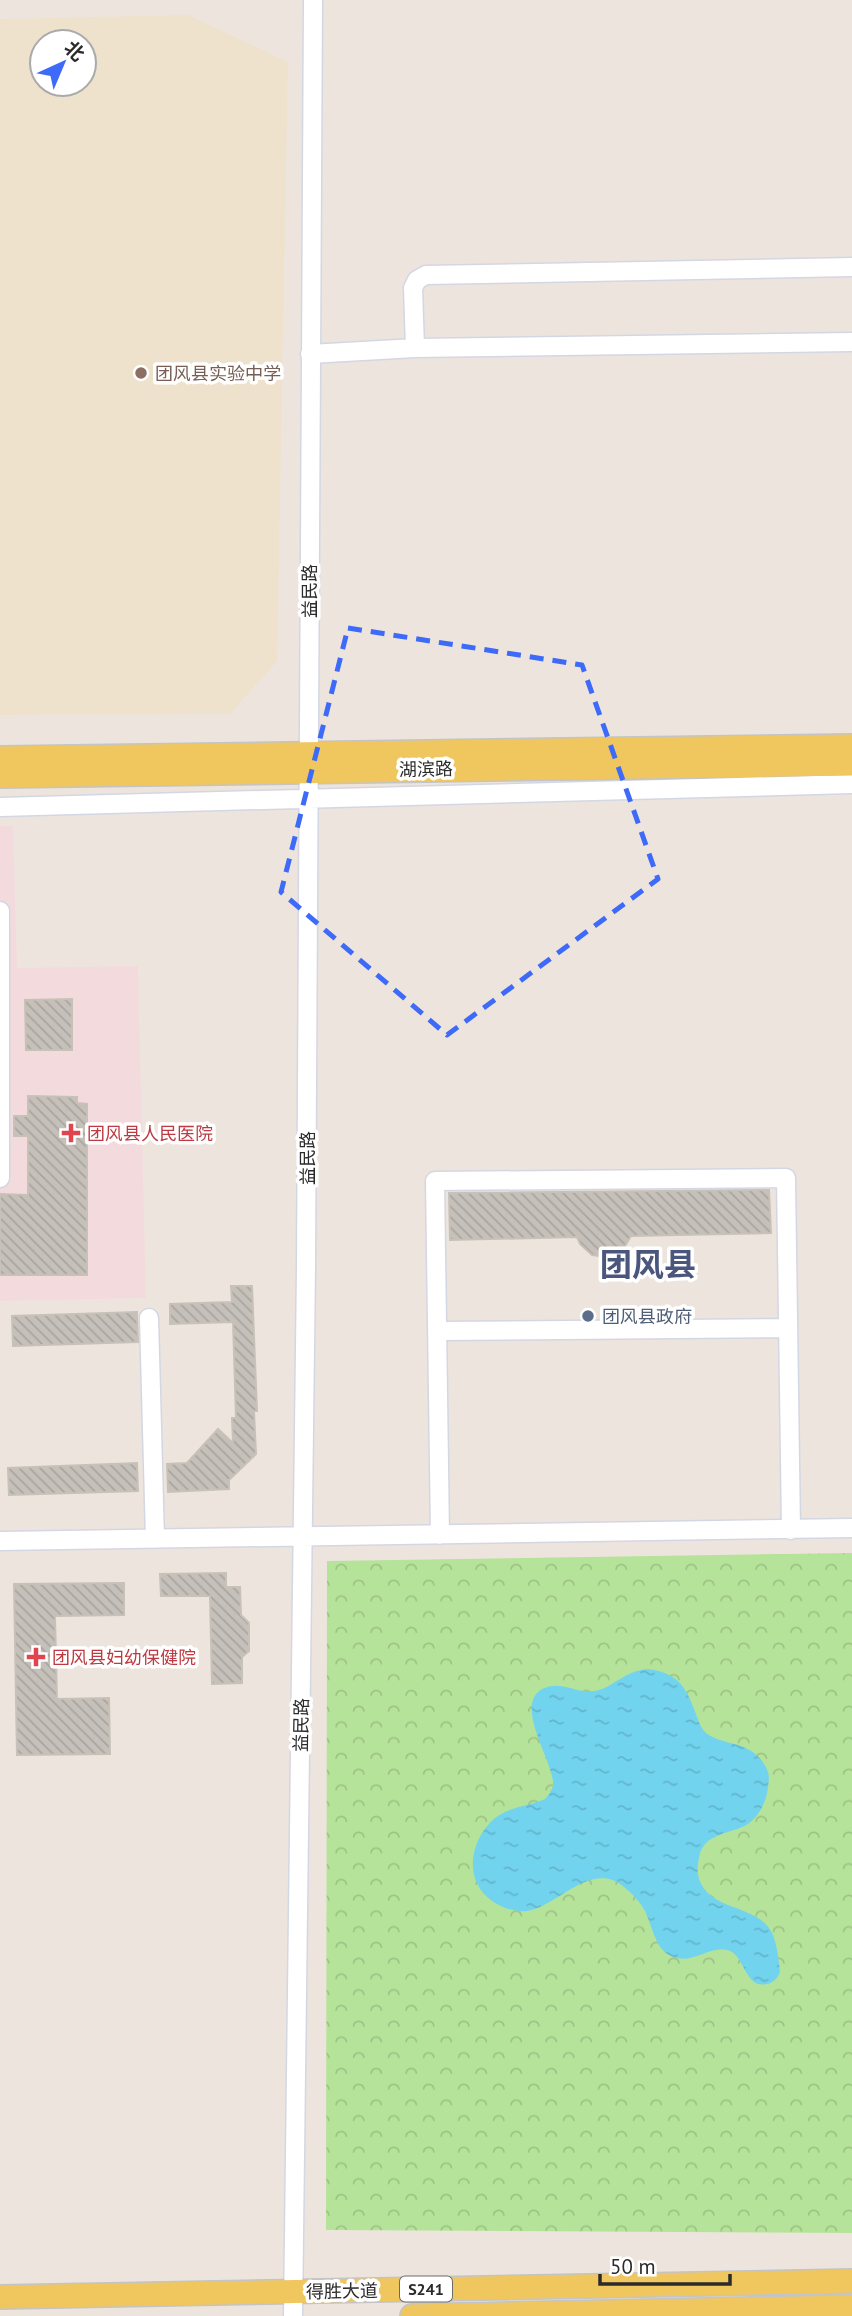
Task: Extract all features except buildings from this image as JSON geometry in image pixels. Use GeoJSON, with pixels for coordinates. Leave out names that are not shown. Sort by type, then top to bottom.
{"type":"FeatureCollection","features":[{"type":"Feature","properties":{"kind":"main road","name":"湖滨路"},"geometry":{"type":"LineString","coordinates":[[0,776],[309,762],[852,746]]}},
{"type":"Feature","properties":{"kind":"main road","name":"湖滨路"},"geometry":{"type":"LineString","coordinates":[[0,758],[852,764]]}},
{"type":"Feature","properties":{"kind":"main road","name":"得胜大道"},"geometry":{"type":"LineString","coordinates":[[0,2297],[852,2281]]}},
{"type":"Feature","properties":{"kind":"main road","name":"S241"},"geometry":{"type":"LineString","coordinates":[[412,2316],[665,2314],[852,2307]]}},
{"type":"Feature","properties":{"kind":"street","name":"益民路"},"geometry":{"type":"LineString","coordinates":[[293,2316],[303,1537],[313,0]]}},
{"type":"Feature","properties":{"kind":"street"},"geometry":{"type":"LineString","coordinates":[[415,348],[413,288],[417,280],[426,275],[852,267]]}},
{"type":"Feature","properties":{"kind":"street"},"geometry":{"type":"LineString","coordinates":[[310,354],[415,348],[852,342]]}},
{"type":"Feature","properties":{"kind":"street"},"geometry":{"type":"LineString","coordinates":[[0,807],[852,784]]}},
{"type":"Feature","properties":{"kind":"street"},"geometry":{"type":"LineString","coordinates":[[0,911],[0,1178]]}},
{"type":"Feature","properties":{"kind":"street"},"geometry":{"type":"LineString","coordinates":[[440,1535],[435,1181],[786,1178],[791,1530]]}},
{"type":"Feature","properties":{"kind":"street"},"geometry":{"type":"LineString","coordinates":[[149,1318],[155,1539]]}},
{"type":"Feature","properties":{"kind":"street"},"geometry":{"type":"LineString","coordinates":[[437,1331],[788,1328]]}},
{"type":"Feature","properties":{"kind":"street"},"geometry":{"type":"LineString","coordinates":[[0,1541],[852,1528]]}},
{"type":"Feature","properties":{"kind":"highlighted area"},"geometry":{"type":"Polygon","coordinates":[[[348,628],[582,665],[658,879],[447,1035],[281,892],[348,628]]]}},
{"type":"Feature","properties":{"kind":"shaded area","name":"团风县实验中学"},"geometry":{"type":"Polygon","coordinates":[[[188,15],[288,62],[277,661],[230,714],[0,715],[0,19],[188,15]]]}},
{"type":"Feature","properties":{"kind":"shaded area","name":"团风县人民医院"},"geometry":{"type":"Polygon","coordinates":[[[0,826],[13,826],[17,968],[138,966],[146,1298],[0,1301],[0,826]]]}},
{"type":"Feature","properties":{"kind":"green space"},"geometry":{"type":"Polygon","coordinates":[[[852,1553],[852,2233],[326,2230],[327,1561],[852,1553]]]}},
{"type":"Feature","properties":{"kind":"water"},"geometry":{"type":"Polygon","coordinates":[[[648,1669],[660,1671],[677,1680],[687,1694],[704,1731],[712,1737],[752,1752],[768,1772],[766,1797],[758,1814],[741,1828],[718,1835],[706,1843],[698,1861],[698,1868],[699,1879],[705,1890],[714,1898],[757,1918],[773,1935],[780,1972],[770,1983],[756,1983],[736,1956],[725,1949],[679,1959],[666,1953],[661,1948],[641,1904],[627,1889],[612,1880],[600,1878],[587,1881],[539,1907],[521,1911],[504,1907],[489,1898],[480,1889],[475,1877],[474,1852],[485,1828],[506,1811],[545,1799],[553,1786],[533,1718],[532,1705],[536,1694],[553,1686],[582,1691],[600,1690],[632,1673],[648,1669]]]}},
{"type":"Feature","properties":{"kind":"place","name":"团风县实验中学"},"geometry":{"type":"Point","coordinates":[141,373]}},
{"type":"Feature","properties":{"kind":"place","name":"团风县人民医院"},"geometry":{"type":"Point","coordinates":[71,1133]}},
{"type":"Feature","properties":{"kind":"place","name":"团风县政府"},"geometry":{"type":"Point","coordinates":[588,1316]}},
{"type":"Feature","properties":{"kind":"place","name":"团风县妇幼保健院"},"geometry":{"type":"Point","coordinates":[36,1657]}},
{"type":"Feature","properties":{"kind":"district","name":"团风县"},"geometry":{"type":"Point","coordinates":[648,1264]}}]}
